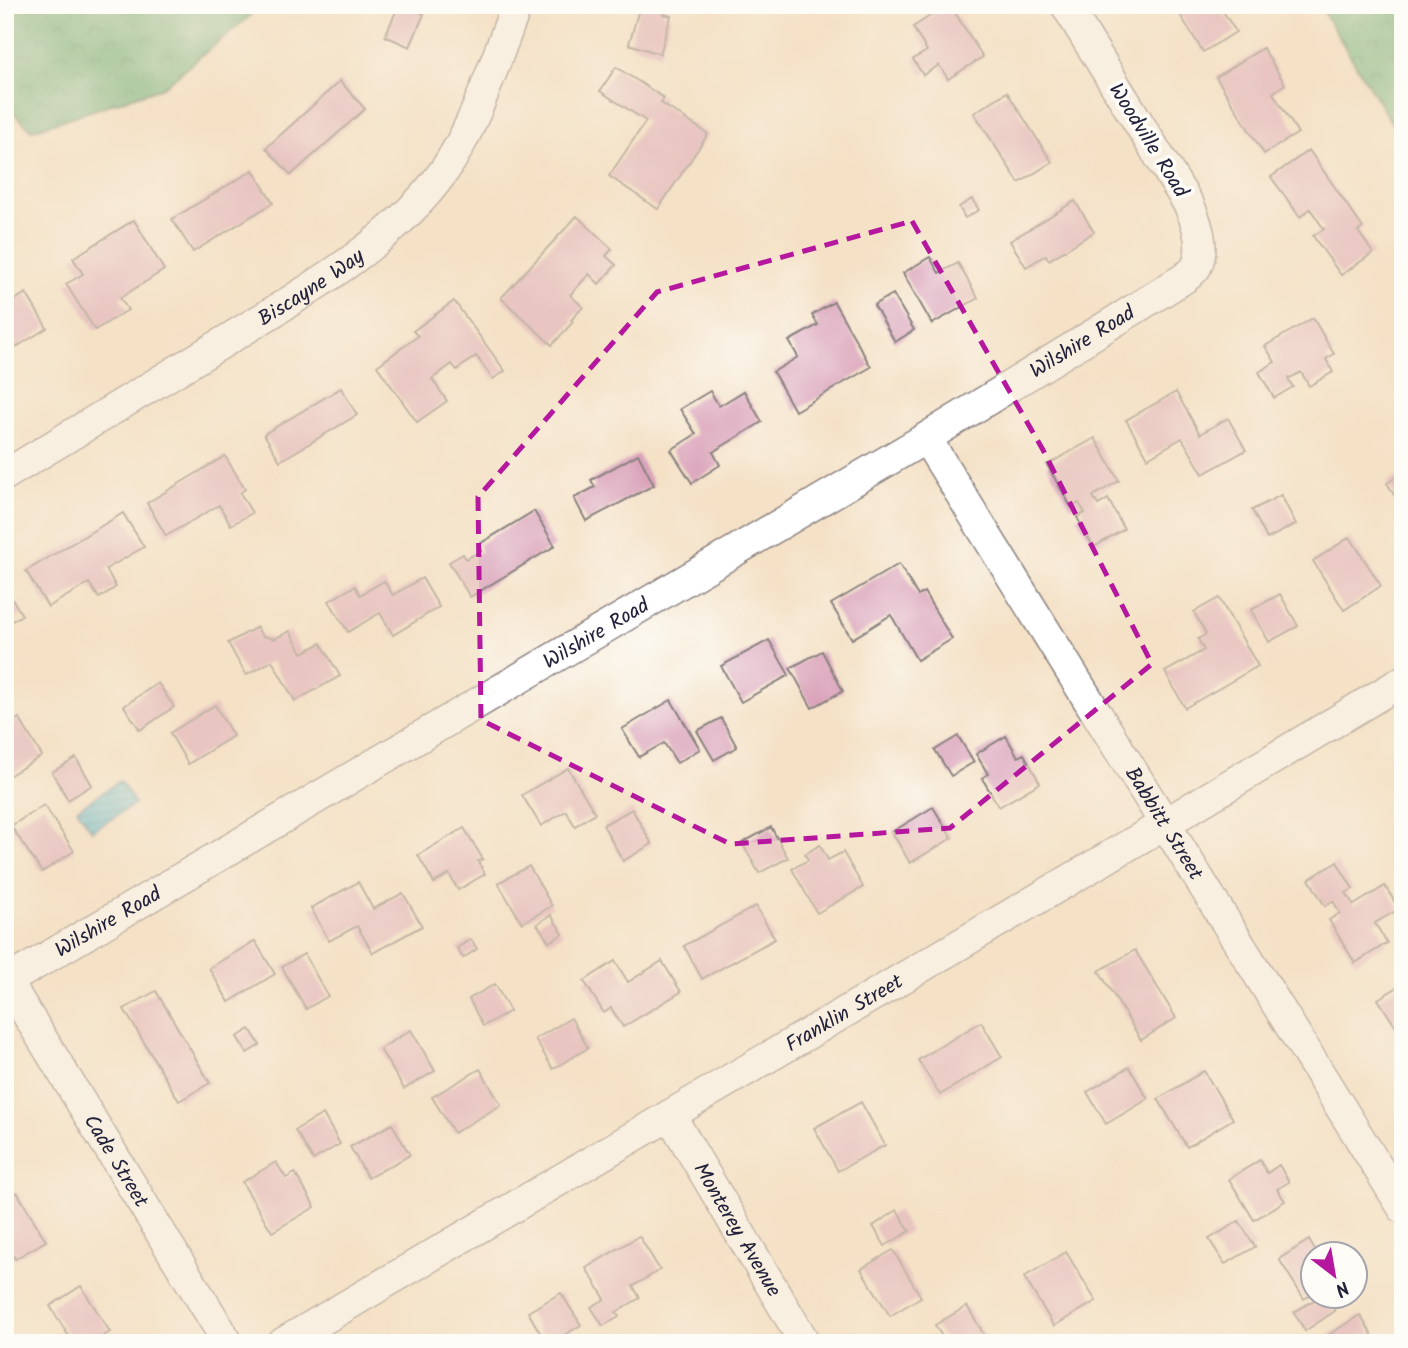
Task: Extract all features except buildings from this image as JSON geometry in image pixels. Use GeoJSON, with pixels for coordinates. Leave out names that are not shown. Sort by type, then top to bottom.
{"type":"FeatureCollection","features":[{"type":"Feature","properties":{"kind":"street","name":"Biscayne Way"},"geometry":{"type":"LineString","coordinates":[[5,475],[315,285],[410,213],[446,169],[467,131],[517,5]]}},
{"type":"Feature","properties":{"kind":"street","name":"Woodville Road"},"geometry":{"type":"LineString","coordinates":[[1066,5],[1189,205],[1197,223],[1200,245],[1196,267],[1184,279]]}},
{"type":"Feature","properties":{"kind":"street","name":"Wilshire Road"},"geometry":{"type":"LineString","coordinates":[[6,979],[926,438],[1184,279]]}},
{"type":"Feature","properties":{"kind":"street","name":"Babbitt Street"},"geometry":{"type":"LineString","coordinates":[[926,438],[1403,1208]]}},
{"type":"Feature","properties":{"kind":"street","name":"Franklin Street"},"geometry":{"type":"LineString","coordinates":[[283,1343],[1403,681]]}},
{"type":"Feature","properties":{"kind":"street","name":"Cade Street"},"geometry":{"type":"LineString","coordinates":[[6,979],[228,1343]]}},
{"type":"Feature","properties":{"kind":"street","name":"Monterey Avenue"},"geometry":{"type":"LineString","coordinates":[[670,1115],[805,1343]]}},
{"type":"Feature","properties":{"kind":"highlighted area"},"geometry":{"type":"Polygon","coordinates":[[[912,221],[1043,450],[1152,664],[950,828],[730,844],[481,720],[478,497],[657,292],[912,221]]]}},
{"type":"Feature","properties":{"kind":"green space"},"geometry":{"type":"Polygon","coordinates":[[[5,5],[252,5],[250,16],[163,87],[32,130],[5,105],[5,5]]]}},
{"type":"Feature","properties":{"kind":"green space"},"geometry":{"type":"Polygon","coordinates":[[[1319,5],[1403,5],[1403,142],[1319,5]]]}},
{"type":"Feature","properties":{"kind":"water"},"geometry":{"type":"Polygon","coordinates":[[[120,781],[135,804],[92,831],[77,809],[120,781]]]}}]}
